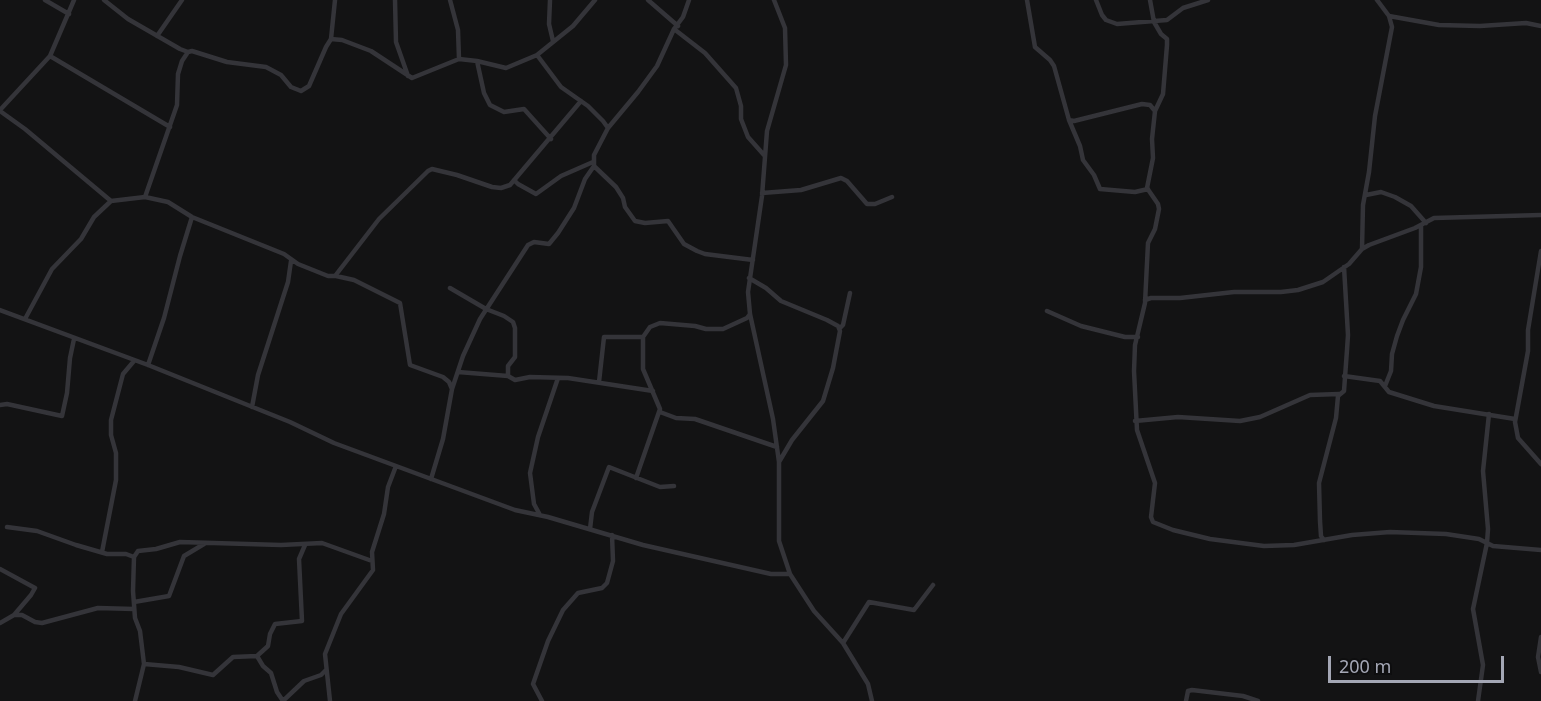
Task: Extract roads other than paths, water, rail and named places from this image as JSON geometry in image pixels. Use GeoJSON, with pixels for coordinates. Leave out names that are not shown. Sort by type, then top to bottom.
{"type":"FeatureCollection","features":[{"type":"Feature","properties":{"kind":"street"},"geometry":{"type":"LineString","coordinates":[[45,0],[69,14]]}},
{"type":"Feature","properties":{"kind":"street"},"geometry":{"type":"LineString","coordinates":[[74,0],[50,56],[0,110],[111,201]]}},
{"type":"Feature","properties":{"kind":"street"},"geometry":{"type":"LineString","coordinates":[[104,0],[128,19],[168,44],[188,52],[192,51],[227,62],[266,67],[281,75],[291,87],[301,91],[309,86],[331,39],[335,0]]}},
{"type":"Feature","properties":{"kind":"street"},"geometry":{"type":"LineString","coordinates":[[157,36],[182,0]]}},
{"type":"Feature","properties":{"kind":"street"},"geometry":{"type":"LineString","coordinates":[[396,0],[396,42],[408,76]]}},
{"type":"Feature","properties":{"kind":"street"},"geometry":{"type":"LineString","coordinates":[[450,0],[458,30],[459,59]]}},
{"type":"Feature","properties":{"kind":"street"},"geometry":{"type":"LineString","coordinates":[[549,0],[549,24],[553,41]]}},
{"type":"Feature","properties":{"kind":"street"},"geometry":{"type":"LineString","coordinates":[[331,39],[342,40],[371,51],[408,76],[414,77],[459,59],[506,68],[537,55],[573,26],[595,0]]}},
{"type":"Feature","properties":{"kind":"street"},"geometry":{"type":"LineString","coordinates":[[648,0],[676,28],[705,52],[736,88],[741,106],[741,118],[748,138],[764,155]]}},
{"type":"Feature","properties":{"kind":"street"},"geometry":{"type":"LineString","coordinates":[[431,479],[443,439],[452,389],[474,332],[486,309],[528,245],[534,242],[549,244],[558,233],[574,208],[585,179],[594,164],[594,155],[608,128],[657,66],[683,17],[688,0]]}},
{"type":"Feature","properties":{"kind":"street"},"geometry":{"type":"LineString","coordinates":[[774,0],[785,28],[787,53],[782,81],[767,131],[762,193],[748,292],[750,314],[779,462],[778,533],[790,574],[814,611],[843,643],[868,684],[872,701]]}},
{"type":"Feature","properties":{"kind":"street"},"geometry":{"type":"LineString","coordinates":[[1027,0],[1035,48],[1050,60],[1053,66],[1083,160],[1094,175],[1100,189],[1135,192],[1148,189]]}},
{"type":"Feature","properties":{"kind":"street"},"geometry":{"type":"LineString","coordinates":[[1096,0],[1102,15],[1112,23],[1154,22],[1170,18],[1183,8],[1208,0]]}},
{"type":"Feature","properties":{"kind":"street"},"geometry":{"type":"LineString","coordinates":[[1150,0],[1154,22],[1167,39],[1167,45],[1162,94],[1155,111],[1152,139],[1153,158],[1148,189],[1159,209],[1155,229],[1148,243],[1145,300],[1135,345],[1134,371],[1135,421],[1141,447],[1155,482],[1151,517],[1153,522],[1173,530],[1232,543],[1275,546],[1390,532],[1446,534],[1479,539],[1493,546],[1541,550]]}},
{"type":"Feature","properties":{"kind":"street"},"geometry":{"type":"LineString","coordinates":[[1362,249],[1362,215],[1375,116],[1392,23],[1377,0]]}},
{"type":"Feature","properties":{"kind":"street"},"geometry":{"type":"LineString","coordinates":[[1389,16],[1439,26],[1526,23],[1541,26]]}},
{"type":"Feature","properties":{"kind":"street"},"geometry":{"type":"LineString","coordinates":[[145,196],[179,98],[178,74],[188,52]]}},
{"type":"Feature","properties":{"kind":"street"},"geometry":{"type":"LineString","coordinates":[[537,55],[561,87],[600,117],[608,128]]}},
{"type":"Feature","properties":{"kind":"street"},"geometry":{"type":"LineString","coordinates":[[50,56],[170,127]]}},
{"type":"Feature","properties":{"kind":"street"},"geometry":{"type":"LineString","coordinates":[[477,61],[484,93],[490,105],[504,112],[524,109],[550,139]]}},
{"type":"Feature","properties":{"kind":"street"},"geometry":{"type":"LineString","coordinates":[[336,276],[379,219],[430,169],[458,175],[492,187],[504,187],[514,180],[581,101]]}},
{"type":"Feature","properties":{"kind":"street"},"geometry":{"type":"LineString","coordinates":[[1069,120],[1074,122],[1142,104],[1149,105],[1155,111]]}},
{"type":"Feature","properties":{"kind":"street"},"geometry":{"type":"LineString","coordinates":[[514,180],[536,194],[561,176],[594,164]]}},
{"type":"Feature","properties":{"kind":"street"},"geometry":{"type":"LineString","coordinates":[[594,164],[616,187],[623,198],[625,207],[635,221],[645,223],[668,221],[684,244],[696,251],[753,260]]}},
{"type":"Feature","properties":{"kind":"street"},"geometry":{"type":"LineString","coordinates":[[762,193],[791,192],[842,178],[867,204],[875,204],[892,198]]}},
{"type":"Feature","properties":{"kind":"street"},"geometry":{"type":"LineString","coordinates":[[1366,195],[1381,192],[1395,197],[1412,206],[1424,224],[1421,267],[1416,294],[1397,336],[1392,354],[1391,371],[1385,387]]}},
{"type":"Feature","properties":{"kind":"street"},"geometry":{"type":"LineString","coordinates":[[25,319],[52,269],[81,239],[94,217],[111,201],[145,196],[168,202],[192,217],[284,254],[291,261],[328,276],[354,280],[400,303],[410,365],[443,377],[452,389]]}},
{"type":"Feature","properties":{"kind":"street"},"geometry":{"type":"LineString","coordinates":[[1145,300],[1234,292],[1290,292],[1323,282],[1344,267],[1362,249],[1438,217],[1541,215]]}},
{"type":"Feature","properties":{"kind":"street"},"geometry":{"type":"LineString","coordinates":[[148,365],[164,318],[192,217]]}},
{"type":"Feature","properties":{"kind":"street"},"geometry":{"type":"LineString","coordinates":[[1541,251],[1528,330],[1527,360],[1515,419],[1518,438],[1541,464]]}},
{"type":"Feature","properties":{"kind":"street"},"geometry":{"type":"LineString","coordinates":[[252,407],[258,375],[288,282],[291,261]]}},
{"type":"Feature","properties":{"kind":"street"},"geometry":{"type":"LineString","coordinates":[[1324,540],[1321,536],[1319,483],[1336,418],[1339,394],[1343,391],[1348,334],[1344,267]]}},
{"type":"Feature","properties":{"kind":"street"},"geometry":{"type":"LineString","coordinates":[[749,278],[766,288],[781,301],[827,320],[840,328]]}},
{"type":"Feature","properties":{"kind":"street"},"geometry":{"type":"LineString","coordinates":[[450,288],[513,322],[515,328],[514,357],[508,366],[508,376]]}},
{"type":"Feature","properties":{"kind":"street"},"geometry":{"type":"LineString","coordinates":[[779,462],[792,440],[823,400],[850,293]]}},
{"type":"Feature","properties":{"kind":"street"},"geometry":{"type":"LineString","coordinates":[[0,310],[148,365],[290,422],[334,443],[499,505],[643,545],[771,574],[790,574]]}},
{"type":"Feature","properties":{"kind":"street"},"geometry":{"type":"LineString","coordinates":[[1047,311],[1081,326],[1125,337],[1138,337]]}},
{"type":"Feature","properties":{"kind":"street"},"geometry":{"type":"LineString","coordinates":[[636,478],[660,412],[659,403],[643,369],[643,337],[650,327],[657,323],[723,329],[750,314]]}},
{"type":"Feature","properties":{"kind":"street"},"geometry":{"type":"LineString","coordinates":[[599,382],[603,337],[643,337]]}},
{"type":"Feature","properties":{"kind":"street"},"geometry":{"type":"LineString","coordinates":[[0,405],[7,404],[62,416],[67,393],[69,358],[74,339]]}},
{"type":"Feature","properties":{"kind":"street"},"geometry":{"type":"LineString","coordinates":[[102,552],[116,480],[116,453],[110,431],[111,420],[123,375],[134,361]]}},
{"type":"Feature","properties":{"kind":"street"},"geometry":{"type":"LineString","coordinates":[[458,372],[508,376],[514,380],[530,377],[558,378],[653,391]]}},
{"type":"Feature","properties":{"kind":"street"},"geometry":{"type":"LineString","coordinates":[[1344,376],[1380,381],[1389,392],[1434,406],[1515,419]]}},
{"type":"Feature","properties":{"kind":"street"},"geometry":{"type":"LineString","coordinates":[[540,515],[534,504],[530,472],[538,437],[558,378]]}},
{"type":"Feature","properties":{"kind":"street"},"geometry":{"type":"LineString","coordinates":[[1135,421],[1178,417],[1240,421],[1260,417],[1310,395],[1339,394]]}},
{"type":"Feature","properties":{"kind":"street"},"geometry":{"type":"LineString","coordinates":[[660,412],[676,418],[695,419],[777,447]]}},
{"type":"Feature","properties":{"kind":"street"},"geometry":{"type":"LineString","coordinates":[[1478,701],[1483,665],[1473,609],[1487,543],[1483,471],[1489,414]]}},
{"type":"Feature","properties":{"kind":"street"},"geometry":{"type":"LineString","coordinates":[[330,701],[324,656],[341,614],[372,573],[372,552],[384,514],[388,487],[396,466]]}},
{"type":"Feature","properties":{"kind":"street"},"geometry":{"type":"LineString","coordinates":[[590,529],[592,512],[607,468],[617,469],[660,487],[674,486]]}},
{"type":"Feature","properties":{"kind":"street"},"geometry":{"type":"LineString","coordinates":[[8,527],[37,531],[107,554],[126,554],[134,557]]}},
{"type":"Feature","properties":{"kind":"street"},"geometry":{"type":"LineString","coordinates":[[542,701],[533,684],[548,641],[563,610],[578,593],[602,588],[607,583],[612,561],[612,535]]}},
{"type":"Feature","properties":{"kind":"street"},"geometry":{"type":"LineString","coordinates":[[135,701],[144,664],[140,631],[134,609],[134,557],[139,550],[156,549],[175,543],[327,544],[372,561]]}},
{"type":"Feature","properties":{"kind":"street"},"geometry":{"type":"LineString","coordinates":[[134,602],[169,596],[184,556],[204,544]]}},
{"type":"Feature","properties":{"kind":"street"},"geometry":{"type":"LineString","coordinates":[[144,664],[179,667],[213,675],[233,657],[257,656],[268,646],[275,624],[302,621],[298,559],[305,544]]}},
{"type":"Feature","properties":{"kind":"street"},"geometry":{"type":"LineString","coordinates":[[0,569],[34,586],[31,595],[14,615],[0,623]]}},
{"type":"Feature","properties":{"kind":"street"},"geometry":{"type":"LineString","coordinates":[[843,643],[869,602],[914,610],[933,585]]}},
{"type":"Feature","properties":{"kind":"street"},"geometry":{"type":"LineString","coordinates":[[14,615],[22,615],[42,623],[98,608],[134,609]]}},
{"type":"Feature","properties":{"kind":"street"},"geometry":{"type":"LineString","coordinates":[[1541,637],[1538,657],[1541,672]]}},
{"type":"Feature","properties":{"kind":"street"},"geometry":{"type":"LineString","coordinates":[[257,656],[271,673],[277,692],[283,701],[304,681],[321,675],[326,670]]}},
{"type":"Feature","properties":{"kind":"street"},"geometry":{"type":"LineString","coordinates":[[1186,701],[1188,692],[1192,690],[1243,696],[1258,701]]}}]}
